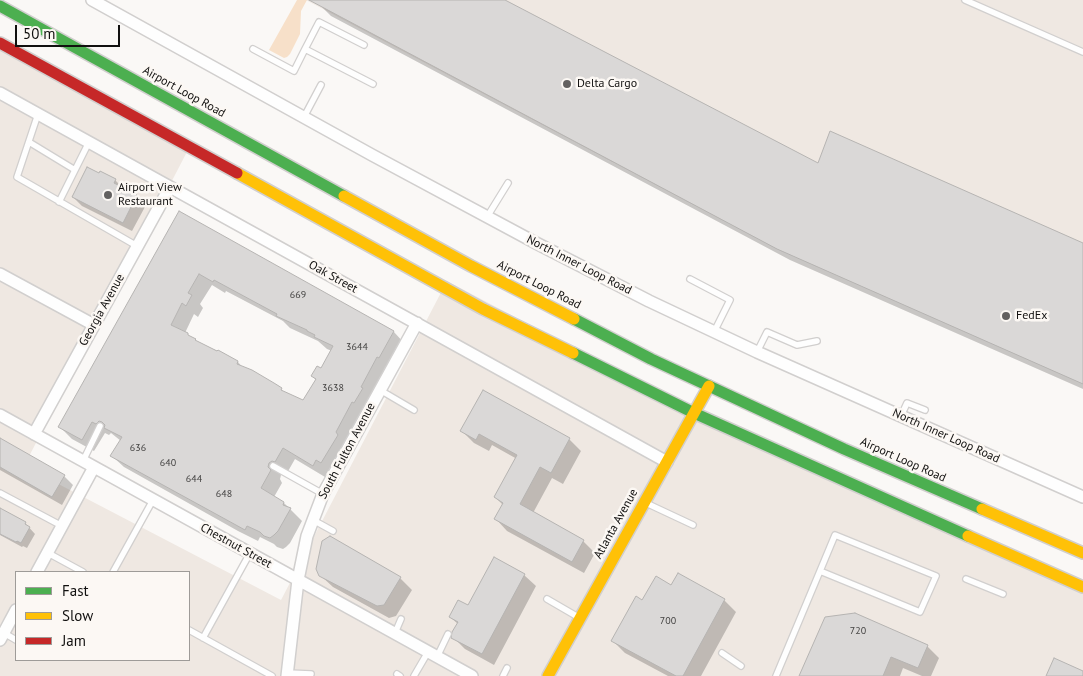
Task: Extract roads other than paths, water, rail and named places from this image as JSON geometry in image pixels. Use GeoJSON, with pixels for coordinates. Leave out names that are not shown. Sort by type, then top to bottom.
{"type":"FeatureCollection","features":[{"type":"Feature","properties":{"kind":"main road","name":"Airport Loop Road"},"geometry":{"type":"LineString","coordinates":[[0,6],[471,266],[651,359],[844,449],[1083,553]]}},
{"type":"Feature","properties":{"kind":"main road"},"geometry":{"type":"LineString","coordinates":[[0,43],[483,309],[694,413],[1083,587]]}},
{"type":"Feature","properties":{"kind":"main road","name":"Atlanta Avenue"},"geometry":{"type":"LineString","coordinates":[[548,676],[620,540],[644,502],[709,386]]}},
{"type":"Feature","properties":{"kind":"street","name":"North Inner Loop Road"},"geometry":{"type":"LineString","coordinates":[[92,0],[487,217],[649,301],[757,352],[1083,497]]}},
{"type":"Feature","properties":{"kind":"street","name":"Oak Street"},"geometry":{"type":"LineString","coordinates":[[0,93],[666,462]]}},
{"type":"Feature","properties":{"kind":"street","name":"Georgia Avenue"},"geometry":{"type":"LineString","coordinates":[[34,434],[170,187]]}},
{"type":"Feature","properties":{"kind":"street"},"geometry":{"type":"LineString","coordinates":[[0,274],[94,325]]}},
{"type":"Feature","properties":{"kind":"street","name":"South Fulton Avenue"},"geometry":{"type":"LineString","coordinates":[[287,674],[298,580],[313,520],[323,494],[416,323]]}},
{"type":"Feature","properties":{"kind":"street","name":"Chestnut Street"},"geometry":{"type":"LineString","coordinates":[[0,416],[472,676]]}},
{"type":"Feature","properties":{"kind":"street"},"geometry":{"type":"LineString","coordinates":[[38,571],[94,467]]}},
{"type":"Feature","properties":{"kind":"street"},"geometry":{"type":"LineString","coordinates":[[2,636],[15,612]]}},
{"type":"Feature","properties":{"kind":"lane"},"geometry":{"type":"LineString","coordinates":[[966,0],[1083,52]]}},
{"type":"Feature","properties":{"kind":"lane"},"geometry":{"type":"LineString","coordinates":[[253,49],[294,71],[320,22],[364,45]]}},
{"type":"Feature","properties":{"kind":"lane"},"geometry":{"type":"LineString","coordinates":[[305,49],[373,84]]}},
{"type":"Feature","properties":{"kind":"lane"},"geometry":{"type":"LineString","coordinates":[[304,118],[321,85]]}},
{"type":"Feature","properties":{"kind":"lane"},"geometry":{"type":"LineString","coordinates":[[38,114],[17,177],[137,246]]}},
{"type":"Feature","properties":{"kind":"lane"},"geometry":{"type":"LineString","coordinates":[[29,142],[75,170]]}},
{"type":"Feature","properties":{"kind":"lane"},"geometry":{"type":"LineString","coordinates":[[59,202],[89,142]]}},
{"type":"Feature","properties":{"kind":"lane"},"geometry":{"type":"LineString","coordinates":[[487,217],[508,183]]}},
{"type":"Feature","properties":{"kind":"lane"},"geometry":{"type":"LineString","coordinates":[[690,279],[730,300],[714,332]]}},
{"type":"Feature","properties":{"kind":"lane"},"geometry":{"type":"LineString","coordinates":[[757,352],[767,332],[797,345],[818,340]]}},
{"type":"Feature","properties":{"kind":"lane"},"geometry":{"type":"LineString","coordinates":[[380,390],[414,410]]}},
{"type":"Feature","properties":{"kind":"lane"},"geometry":{"type":"LineString","coordinates":[[901,416],[907,402],[925,410]]}},
{"type":"Feature","properties":{"kind":"lane"},"geometry":{"type":"LineString","coordinates":[[82,461],[100,426]]}},
{"type":"Feature","properties":{"kind":"lane"},"geometry":{"type":"LineString","coordinates":[[273,466],[323,494]]}},
{"type":"Feature","properties":{"kind":"lane"},"geometry":{"type":"LineString","coordinates":[[0,493],[62,526]]}},
{"type":"Feature","properties":{"kind":"lane"},"geometry":{"type":"LineString","coordinates":[[114,571],[153,500]]}},
{"type":"Feature","properties":{"kind":"lane"},"geometry":{"type":"LineString","coordinates":[[644,502],[693,525]]}},
{"type":"Feature","properties":{"kind":"lane"},"geometry":{"type":"LineString","coordinates":[[313,520],[333,531]]}},
{"type":"Feature","properties":{"kind":"lane"},"geometry":{"type":"LineString","coordinates":[[776,676],[835,535],[936,576],[920,612],[820,571]]}},
{"type":"Feature","properties":{"kind":"lane"},"geometry":{"type":"LineString","coordinates":[[48,553],[81,571]]}},
{"type":"Feature","properties":{"kind":"lane"},"geometry":{"type":"LineString","coordinates":[[203,638],[250,554]]}},
{"type":"Feature","properties":{"kind":"lane"},"geometry":{"type":"LineString","coordinates":[[966,579],[1003,594]]}},
{"type":"Feature","properties":{"kind":"lane"},"geometry":{"type":"LineString","coordinates":[[547,599],[580,618]]}},
{"type":"Feature","properties":{"kind":"lane"},"geometry":{"type":"LineString","coordinates":[[395,633],[401,619]]}},
{"type":"Feature","properties":{"kind":"lane"},"geometry":{"type":"LineString","coordinates":[[190,631],[272,676]]}},
{"type":"Feature","properties":{"kind":"lane"},"geometry":{"type":"LineString","coordinates":[[414,676],[448,634]]}},
{"type":"Feature","properties":{"kind":"lane"},"geometry":{"type":"LineString","coordinates":[[2,636],[15,640]]}},
{"type":"Feature","properties":{"kind":"lane"},"geometry":{"type":"LineString","coordinates":[[722,654],[741,666]]}},
{"type":"Feature","properties":{"kind":"lane"},"geometry":{"type":"LineString","coordinates":[[503,676],[507,668]]}},
{"type":"Feature","properties":{"kind":"lane"},"geometry":{"type":"LineString","coordinates":[[287,674],[311,674]]}},
{"type":"Feature","properties":{"kind":"place","name":"Delta Cargo"},"geometry":{"type":"Point","coordinates":[567,84]}},
{"type":"Feature","properties":{"kind":"place","name":"Airport View Restaurant"},"geometry":{"type":"Point","coordinates":[108,195]}},
{"type":"Feature","properties":{"kind":"place","name":"FedEx"},"geometry":{"type":"Point","coordinates":[1006,316]}}]}
